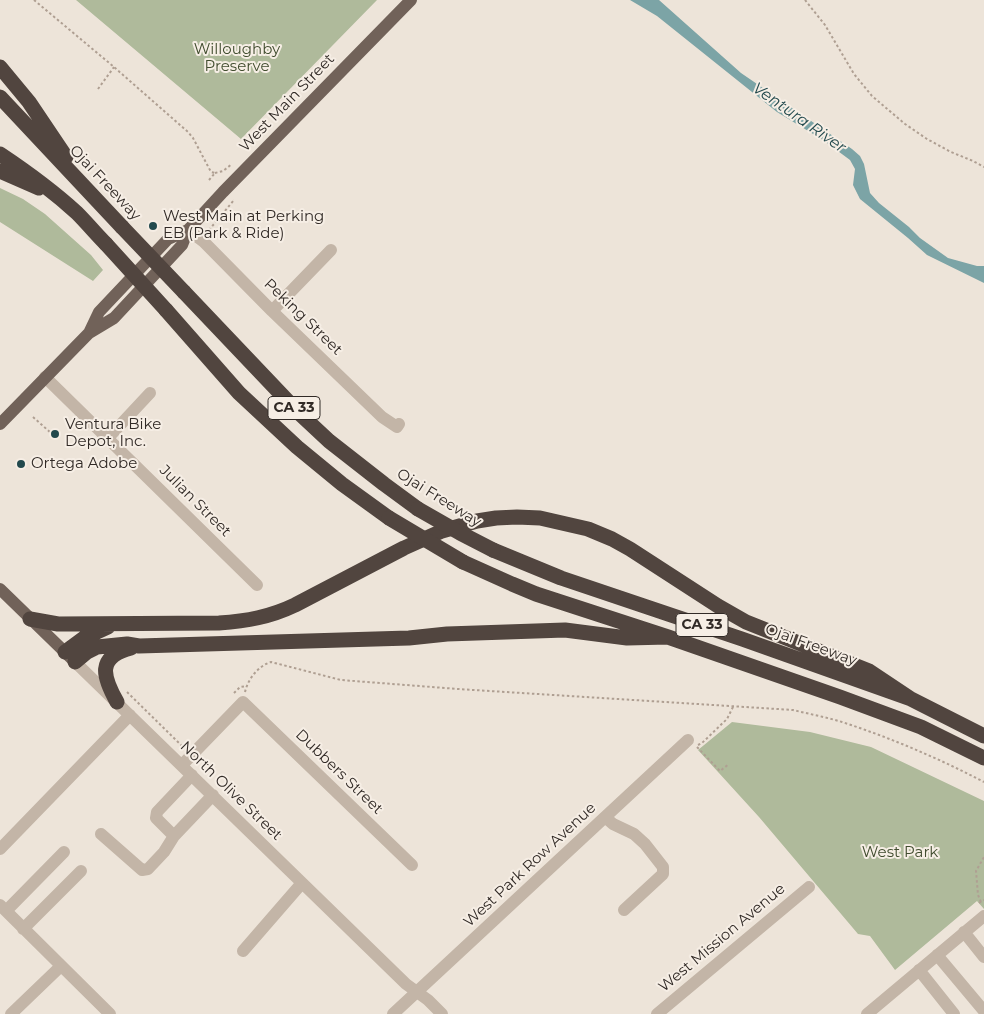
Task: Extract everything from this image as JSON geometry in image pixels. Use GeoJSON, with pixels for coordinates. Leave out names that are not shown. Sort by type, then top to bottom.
{"type":"FeatureCollection","features":[{"type":"Feature","properties":{"kind":"highway"},"geometry":{"type":"LineString","coordinates":[[0,67],[29,102],[92,195]]}},
{"type":"Feature","properties":{"kind":"highway","name":"Ojai Freeway"},"geometry":{"type":"LineString","coordinates":[[0,97],[299,413],[329,441],[418,508],[493,550],[561,578],[911,699],[984,736]]}},
{"type":"Feature","properties":{"kind":"highway"},"geometry":{"type":"LineString","coordinates":[[0,154],[28,172],[55,194]]}},
{"type":"Feature","properties":{"kind":"highway"},"geometry":{"type":"LineString","coordinates":[[0,171],[55,194]]}},
{"type":"Feature","properties":{"kind":"highway","name":"CA 33"},"geometry":{"type":"LineString","coordinates":[[55,194],[78,214],[106,244],[239,393],[342,484],[389,518],[464,562],[536,594],[668,637],[840,697],[921,727],[984,758]]}},
{"type":"Feature","properties":{"kind":"highway"},"geometry":{"type":"LineString","coordinates":[[30,619],[58,624],[219,623],[262,618],[279,613],[404,548],[442,532],[477,521],[496,518],[516,516],[540,518],[588,529],[612,539],[746,622],[869,671],[911,699]]}},
{"type":"Feature","properties":{"kind":"highway"},"geometry":{"type":"LineString","coordinates":[[70,657],[84,638],[119,623]]}},
{"type":"Feature","properties":{"kind":"highway"},"geometry":{"type":"LineString","coordinates":[[70,657],[97,647],[127,644],[139,646],[399,638],[447,634],[565,630],[626,638],[668,637]]}},
{"type":"Feature","properties":{"kind":"highway"},"geometry":{"type":"LineString","coordinates":[[122,696],[108,686],[105,670],[107,664],[115,654],[139,646]]}},
{"type":"Feature","properties":{"kind":"main road","name":"West Main Street"},"geometry":{"type":"LineString","coordinates":[[0,424],[89,333],[114,318],[182,245],[188,230],[411,0]]}},
{"type":"Feature","properties":{"kind":"main road","name":"North Olive Street"},"geometry":{"type":"LineString","coordinates":[[0,589],[70,657]]}},
{"type":"Feature","properties":{"kind":"street","name":"Peking Street"},"geometry":{"type":"LineString","coordinates":[[188,230],[201,239],[272,311],[382,416],[398,426]]}},
{"type":"Feature","properties":{"kind":"street"},"geometry":{"type":"LineString","coordinates":[[272,311],[331,250]]}},
{"type":"Feature","properties":{"kind":"street","name":"Julian Street"},"geometry":{"type":"LineString","coordinates":[[45,377],[257,585]]}},
{"type":"Feature","properties":{"kind":"street"},"geometry":{"type":"LineString","coordinates":[[108,438],[150,393]]}},
{"type":"Feature","properties":{"kind":"street","name":"North Olive Street"},"geometry":{"type":"LineString","coordinates":[[70,657],[122,696],[130,715],[406,984],[428,1000],[442,1014]]}},
{"type":"Feature","properties":{"kind":"street"},"geometry":{"type":"LineString","coordinates":[[182,765],[238,698]]}},
{"type":"Feature","properties":{"kind":"street","name":"Dubbers Street"},"geometry":{"type":"LineString","coordinates":[[238,698],[412,865]]}},
{"type":"Feature","properties":{"kind":"street"},"geometry":{"type":"LineString","coordinates":[[0,849],[130,715]]}},
{"type":"Feature","properties":{"kind":"street","name":"West Park Row Avenue"},"geometry":{"type":"LineString","coordinates":[[393,1014],[688,740]]}},
{"type":"Feature","properties":{"kind":"street"},"geometry":{"type":"LineString","coordinates":[[174,836],[156,818],[156,812],[192,775]]}},
{"type":"Feature","properties":{"kind":"street"},"geometry":{"type":"LineString","coordinates":[[101,834],[142,870],[148,870],[164,852],[174,836],[213,795]]}},
{"type":"Feature","properties":{"kind":"street"},"geometry":{"type":"LineString","coordinates":[[605,817],[613,824],[634,834],[645,844],[663,867],[662,874],[624,910]]}},
{"type":"Feature","properties":{"kind":"street"},"geometry":{"type":"LineString","coordinates":[[64,852],[3,908],[110,1014]]}},
{"type":"Feature","properties":{"kind":"street"},"geometry":{"type":"LineString","coordinates":[[23,929],[80,871]]}},
{"type":"Feature","properties":{"kind":"street"},"geometry":{"type":"LineString","coordinates":[[243,951],[302,883]]}},
{"type":"Feature","properties":{"kind":"street","name":"West Mission Avenue"},"geometry":{"type":"LineString","coordinates":[[657,1014],[809,886]]}},
{"type":"Feature","properties":{"kind":"street"},"geometry":{"type":"LineString","coordinates":[[867,1014],[984,916]]}},
{"type":"Feature","properties":{"kind":"street"},"geometry":{"type":"LineString","coordinates":[[964,932],[984,957]]}},
{"type":"Feature","properties":{"kind":"street"},"geometry":{"type":"LineString","coordinates":[[937,955],[984,1011]]}},
{"type":"Feature","properties":{"kind":"street"},"geometry":{"type":"LineString","coordinates":[[11,1014],[61,966]]}},
{"type":"Feature","properties":{"kind":"street"},"geometry":{"type":"LineString","coordinates":[[920,970],[954,1014]]}},
{"type":"Feature","properties":{"kind":"path"},"geometry":{"type":"LineString","coordinates":[[34,0],[188,132],[211,172],[215,173]]}},
{"type":"Feature","properties":{"kind":"path"},"geometry":{"type":"LineString","coordinates":[[805,0],[825,24],[854,74],[872,96],[905,124],[927,139],[984,167]]}},
{"type":"Feature","properties":{"kind":"path"},"geometry":{"type":"LineString","coordinates":[[98,89],[114,67]]}},
{"type":"Feature","properties":{"kind":"path"},"geometry":{"type":"LineString","coordinates":[[209,180],[215,173],[231,166]]}},
{"type":"Feature","properties":{"kind":"path"},"geometry":{"type":"LineString","coordinates":[[209,230],[234,200],[231,200]]}},
{"type":"Feature","properties":{"kind":"path"},"geometry":{"type":"LineString","coordinates":[[32,417],[51,433]]}},
{"type":"Feature","properties":{"kind":"path"},"geometry":{"type":"LineString","coordinates":[[238,698],[253,675],[261,667],[271,662],[341,680],[458,690],[793,710],[841,722],[908,746],[944,761],[984,782]]}},
{"type":"Feature","properties":{"kind":"path"},"geometry":{"type":"LineString","coordinates":[[238,698],[240,687],[247,686]]}},
{"type":"Feature","properties":{"kind":"path"},"geometry":{"type":"LineString","coordinates":[[122,696],[183,747]]}},
{"type":"Feature","properties":{"kind":"path"},"geometry":{"type":"LineString","coordinates":[[688,740],[697,746],[702,743],[727,718],[733,706]]}},
{"type":"Feature","properties":{"kind":"path"},"geometry":{"type":"LineString","coordinates":[[700,749],[720,771],[729,764]]}},
{"type":"Feature","properties":{"kind":"path"},"geometry":{"type":"LineString","coordinates":[[982,901],[978,895],[976,871],[984,857]]}},
{"type":"Feature","properties":{"kind":"green space","name":"Willoughby Preserve"},"geometry":{"type":"Polygon","coordinates":[[[76,0],[377,0],[241,139],[76,0]]]}},
{"type":"Feature","properties":{"kind":"green space"},"geometry":{"type":"Polygon","coordinates":[[[0,188],[23,199],[45,214],[91,255],[103,270],[93,281],[0,222],[0,188]]]}},
{"type":"Feature","properties":{"kind":"green space","name":"West Park"},"geometry":{"type":"Polygon","coordinates":[[[732,722],[810,732],[871,747],[984,801],[984,909],[977,901],[895,970],[870,936],[858,934],[759,817],[698,750],[732,722]]]}},
{"type":"Feature","properties":{"kind":"water","name":"Ventura River"},"geometry":{"type":"Polygon","coordinates":[[[630,0],[659,0],[741,73],[852,149],[860,156],[864,164],[870,193],[879,203],[920,238],[948,258],[977,266],[984,266],[984,283],[927,255],[860,199],[853,185],[855,169],[850,160],[823,140],[777,112],[657,16],[630,0]]]}},
{"type":"Feature","properties":{"kind":"place","name":"West Main at Perking EB (Park & Ride)"},"geometry":{"type":"Point","coordinates":[153,226]}},
{"type":"Feature","properties":{"kind":"place","name":"Ventura Bike Depot, Inc."},"geometry":{"type":"Point","coordinates":[55,434]}},
{"type":"Feature","properties":{"kind":"place","name":"Ortega Adobe"},"geometry":{"type":"Point","coordinates":[21,464]}}]}
